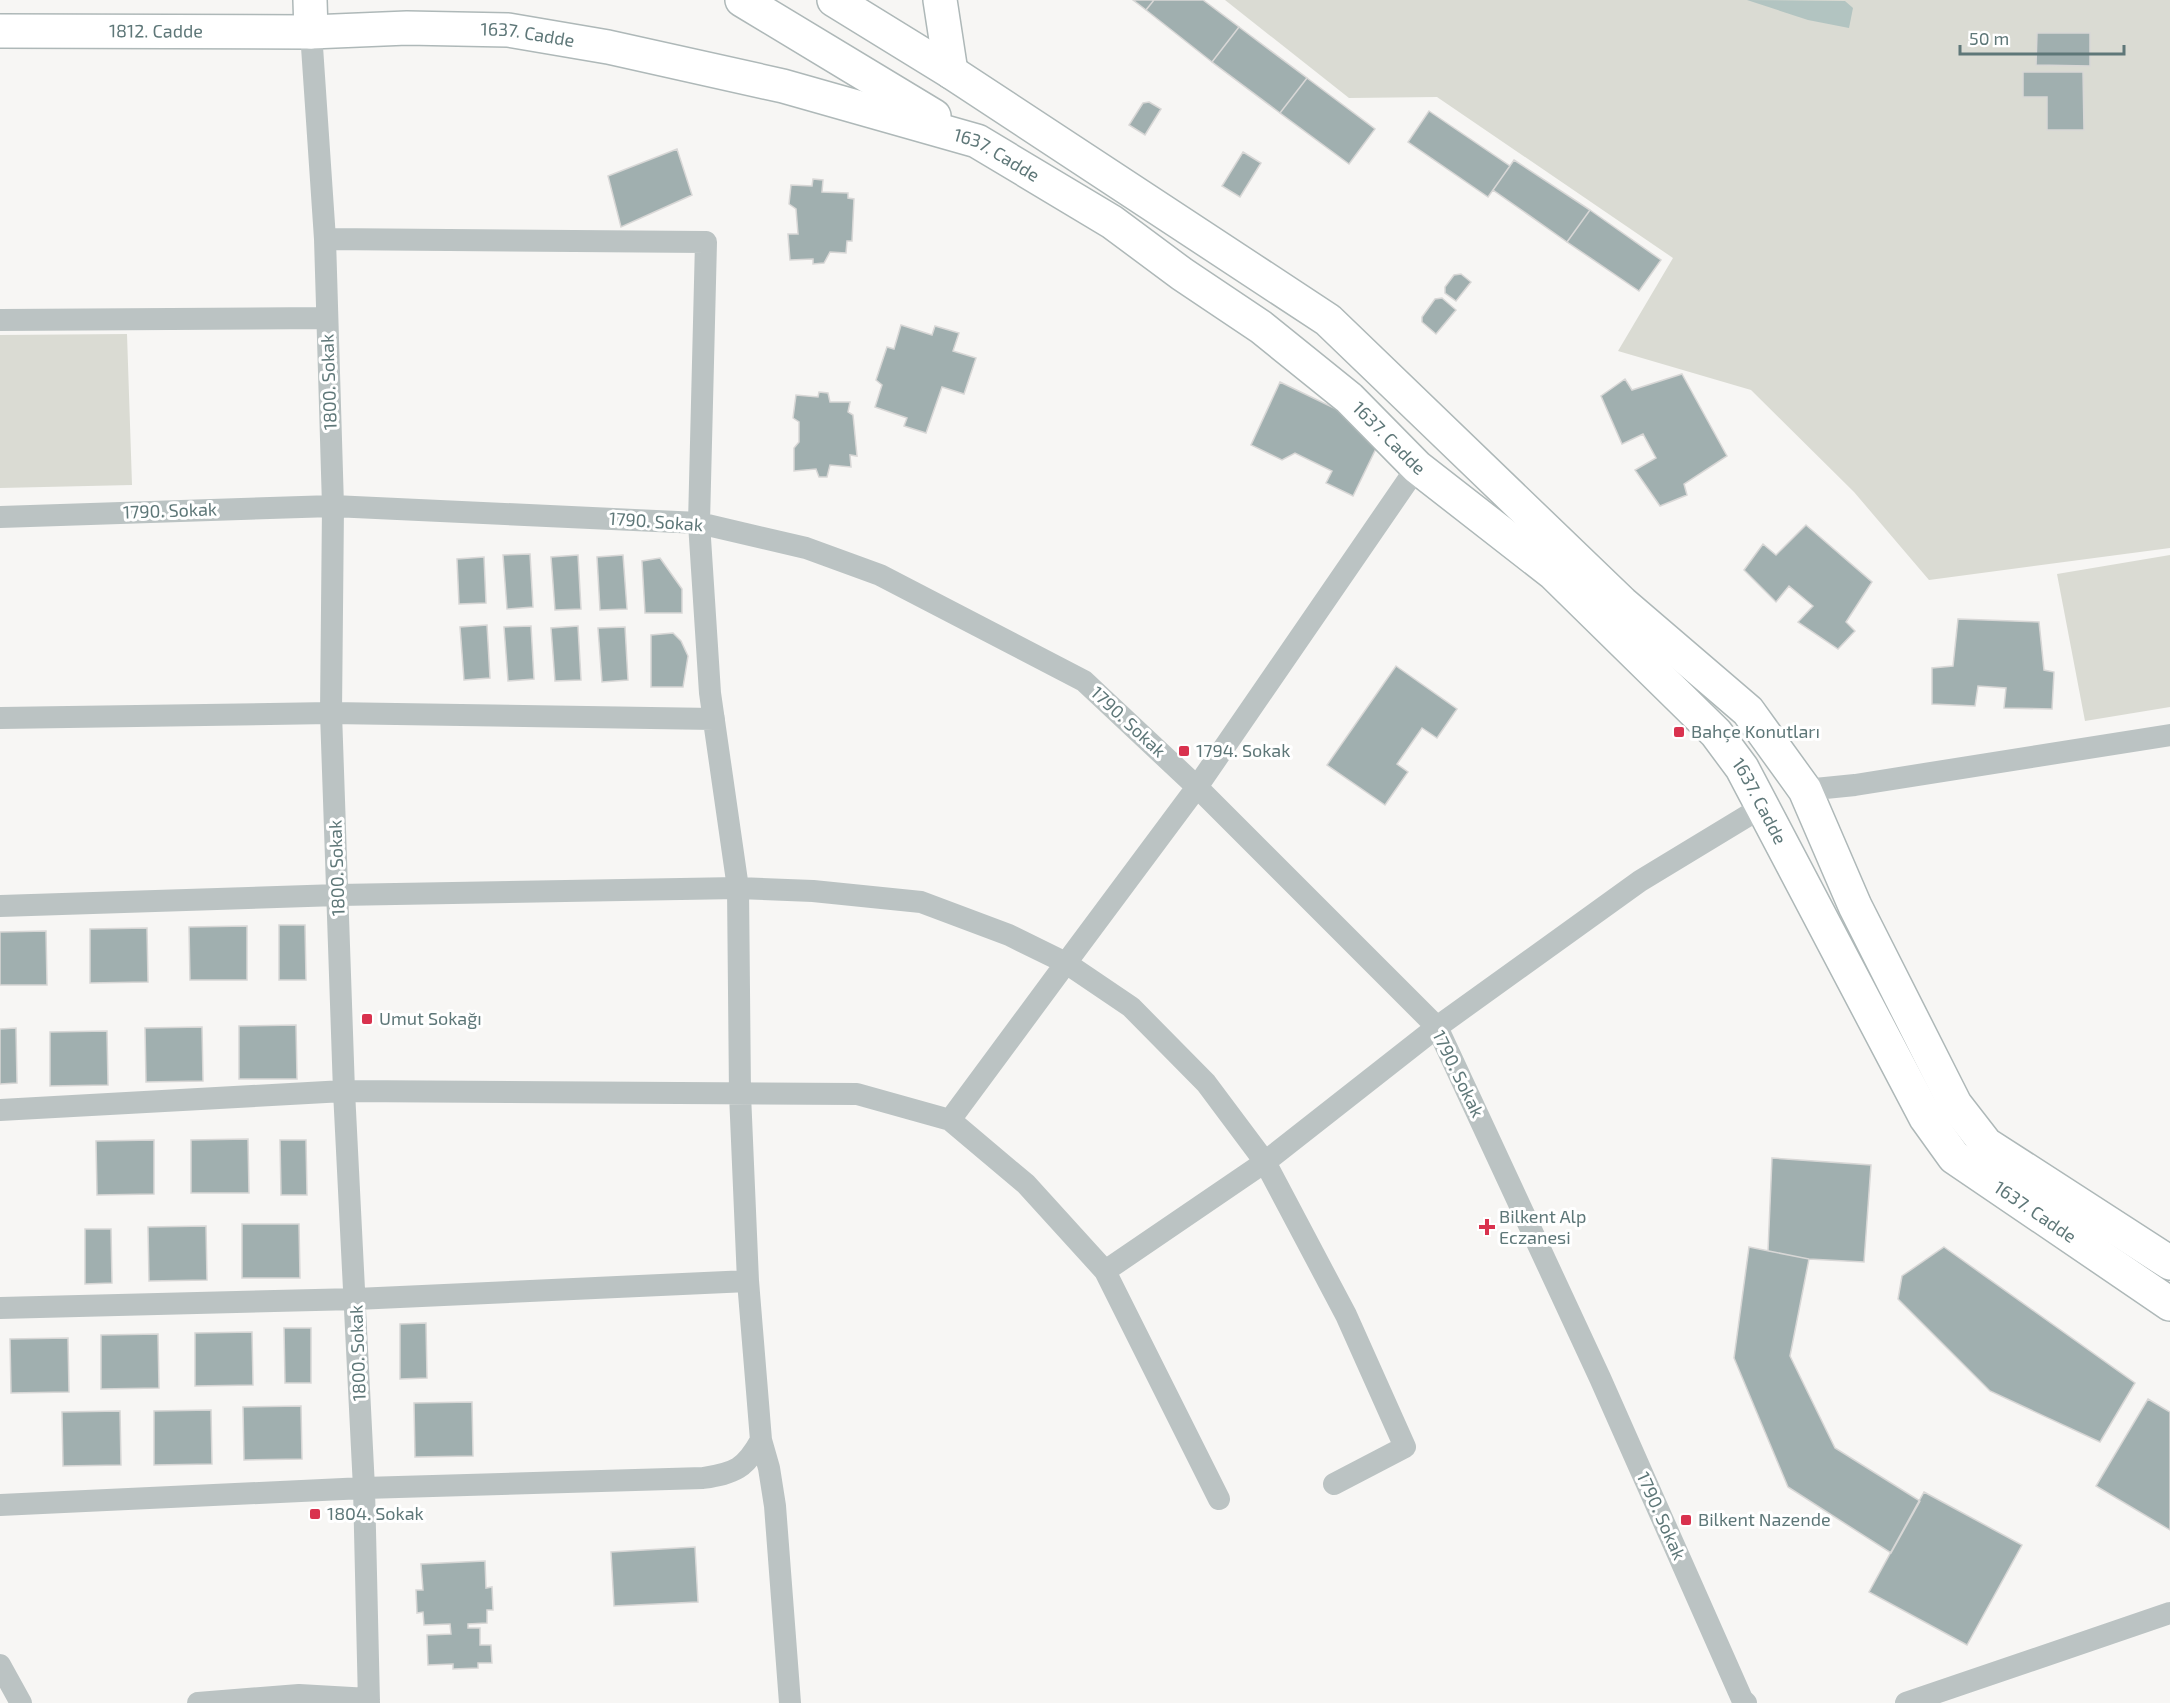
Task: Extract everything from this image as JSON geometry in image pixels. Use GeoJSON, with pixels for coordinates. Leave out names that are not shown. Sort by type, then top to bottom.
{"type":"FeatureCollection","features":[{"type":"Feature","properties":{"kind":"street"},"geometry":{"type":"LineString","coordinates":[[310,0],[311,32]]}},
{"type":"Feature","properties":{"kind":"street"},"geometry":{"type":"LineString","coordinates":[[742,0],[977,141]]}},
{"type":"Feature","properties":{"kind":"street","name":"1637. Cadde"},"geometry":{"type":"LineString","coordinates":[[834,0],[951,72],[1328,320],[1622,603],[1748,711],[1805,790],[1855,906],[1955,1104],[1986,1144],[2170,1263]]}},
{"type":"Feature","properties":{"kind":"street"},"geometry":{"type":"LineString","coordinates":[[940,0],[951,72]]}},
{"type":"Feature","properties":{"kind":"street","name":"1637. Cadde"},"geometry":{"type":"LineString","coordinates":[[311,32],[407,28],[508,30],[608,46],[783,86],[977,141],[1112,222],[1182,274],[1260,327],[1350,398],[1417,467],[1553,573],[1716,733],[1742,768],[1926,1118],[1954,1157],[1990,1184],[2170,1304]]}},
{"type":"Feature","properties":{"kind":"street","name":"1812. Cadde"},"geometry":{"type":"LineString","coordinates":[[0,31],[311,32]]}},
{"type":"Feature","properties":{"kind":"street","name":"1800. Sokak"},"geometry":{"type":"LineString","coordinates":[[311,32],[325,238],[333,506],[331,713],[344,1092],[364,1488],[369,1701]]}},
{"type":"Feature","properties":{"kind":"street"},"geometry":{"type":"LineString","coordinates":[[325,238],[706,242],[699,523],[710,693],[738,888],[740,1094],[748,1281],[760,1440],[769,1468],[775,1506],[790,1703]]}},
{"type":"Feature","properties":{"kind":"street"},"geometry":{"type":"LineString","coordinates":[[0,320],[327,318]]}},
{"type":"Feature","properties":{"kind":"street"},"geometry":{"type":"LineString","coordinates":[[950,1120],[1197,787],[1417,467]]}},
{"type":"Feature","properties":{"kind":"street","name":"1790. Sokak"},"geometry":{"type":"LineString","coordinates":[[0,517],[333,506],[699,523],[806,548],[880,575],[1013,642],[1084,681],[1197,787],[1437,1027],[1600,1378],[1742,1699],[1746,1703]]}},
{"type":"Feature","properties":{"kind":"street"},"geometry":{"type":"LineString","coordinates":[[0,718],[331,713],[714,719]]}},
{"type":"Feature","properties":{"kind":"street"},"geometry":{"type":"LineString","coordinates":[[1105,1271],[1265,1162],[1437,1027],[1640,881],[1762,807],[1805,790],[1855,785],[2170,735]]}},
{"type":"Feature","properties":{"kind":"street"},"geometry":{"type":"LineString","coordinates":[[0,906],[338,895],[738,888],[813,891],[921,902],[1009,934],[1066,963],[1131,1007],[1206,1083],[1265,1162],[1346,1316],[1405,1447],[1334,1484]]}},
{"type":"Feature","properties":{"kind":"street"},"geometry":{"type":"LineString","coordinates":[[0,1110],[344,1092],[857,1094],[950,1120],[1026,1184],[1105,1271],[1219,1499]]}},
{"type":"Feature","properties":{"kind":"street"},"geometry":{"type":"LineString","coordinates":[[0,1308],[356,1299],[748,1281]]}},
{"type":"Feature","properties":{"kind":"street"},"geometry":{"type":"LineString","coordinates":[[0,1505],[364,1488],[703,1478],[731,1474],[750,1460],[760,1440]]}},
{"type":"Feature","properties":{"kind":"street"},"geometry":{"type":"LineString","coordinates":[[1906,1703],[2170,1613]]}},
{"type":"Feature","properties":{"kind":"street"},"geometry":{"type":"LineString","coordinates":[[0,1665],[21,1703]]}},
{"type":"Feature","properties":{"kind":"street"},"geometry":{"type":"LineString","coordinates":[[198,1703],[299,1695],[369,1701]]}},
{"type":"Feature","properties":{"kind":"shaded area"},"geometry":{"type":"Polygon","coordinates":[[[1225,0],[2170,0],[2170,548],[1929,580],[1854,492],[1751,390],[1618,351],[1673,258],[1437,97],[1349,98],[1225,0]]]}},
{"type":"Feature","properties":{"kind":"shaded area"},"geometry":{"type":"Polygon","coordinates":[[[1747,0],[1845,1],[1853,8],[1849,28],[1808,20],[1747,0]]]}},
{"type":"Feature","properties":{"kind":"shaded area"},"geometry":{"type":"Polygon","coordinates":[[[127,334],[132,485],[0,488],[0,335],[127,334]]]}},
{"type":"Feature","properties":{"kind":"shaded area"},"geometry":{"type":"Polygon","coordinates":[[[2170,555],[2170,707],[2085,721],[2057,574],[2170,555]]]}},
{"type":"Feature","properties":{"kind":"building"},"geometry":{"type":"Polygon","coordinates":[[[1133,0],[1154,0],[1146,10],[1133,0]]]}},
{"type":"Feature","properties":{"kind":"building"},"geometry":{"type":"Polygon","coordinates":[[[1154,0],[1203,0],[1239,27],[1212,62],[1146,10],[1154,0]]]}},
{"type":"Feature","properties":{"kind":"building"},"geometry":{"type":"Polygon","coordinates":[[[1239,27],[1307,78],[1280,113],[1212,62],[1239,27]]]}},
{"type":"Feature","properties":{"kind":"building"},"geometry":{"type":"Polygon","coordinates":[[[2037,33],[2090,33],[2090,66],[2036,65],[2037,33]]]}},
{"type":"Feature","properties":{"kind":"building"},"geometry":{"type":"Polygon","coordinates":[[[2023,72],[2083,72],[2084,130],[2047,130],[2047,97],[2023,97],[2023,72]]]}},
{"type":"Feature","properties":{"kind":"building"},"geometry":{"type":"Polygon","coordinates":[[[1307,78],[1375,129],[1349,164],[1280,113],[1307,78]]]}},
{"type":"Feature","properties":{"kind":"building"},"geometry":{"type":"Polygon","coordinates":[[[1149,102],[1161,109],[1145,135],[1129,125],[1143,103],[1149,102]]]}},
{"type":"Feature","properties":{"kind":"building"},"geometry":{"type":"Polygon","coordinates":[[[1429,111],[1510,166],[1488,197],[1408,142],[1429,111]]]}},
{"type":"Feature","properties":{"kind":"building"},"geometry":{"type":"Polygon","coordinates":[[[677,149],[692,195],[621,227],[608,176],[677,149]]]}},
{"type":"Feature","properties":{"kind":"building"},"geometry":{"type":"Polygon","coordinates":[[[1243,152],[1261,163],[1240,197],[1222,186],[1243,152]]]}},
{"type":"Feature","properties":{"kind":"building"},"geometry":{"type":"Polygon","coordinates":[[[1514,160],[1590,210],[1567,242],[1493,190],[1514,160]]]}},
{"type":"Feature","properties":{"kind":"building"},"geometry":{"type":"Polygon","coordinates":[[[813,179],[823,180],[822,192],[848,193],[848,198],[854,199],[852,241],[847,241],[846,253],[830,252],[824,263],[813,264],[813,259],[790,260],[788,234],[798,234],[796,209],[789,204],[791,185],[812,186],[813,179]]]}},
{"type":"Feature","properties":{"kind":"building"},"geometry":{"type":"Polygon","coordinates":[[[1590,210],[1661,260],[1639,291],[1567,242],[1590,210]]]}},
{"type":"Feature","properties":{"kind":"building"},"geometry":{"type":"Polygon","coordinates":[[[1461,274],[1471,282],[1456,301],[1445,293],[1445,287],[1454,275],[1461,274]]]}},
{"type":"Feature","properties":{"kind":"building"},"geometry":{"type":"Polygon","coordinates":[[[1442,298],[1456,310],[1436,334],[1422,322],[1422,317],[1435,299],[1442,298]]]}},
{"type":"Feature","properties":{"kind":"building"},"geometry":{"type":"Polygon","coordinates":[[[901,325],[932,335],[935,326],[959,333],[953,351],[976,358],[964,394],[942,387],[926,433],[904,426],[907,418],[875,407],[882,385],[876,380],[887,347],[894,349],[901,325]]]}},
{"type":"Feature","properties":{"kind":"building"},"geometry":{"type":"Polygon","coordinates":[[[1682,374],[1727,456],[1684,484],[1687,495],[1660,506],[1635,470],[1656,458],[1643,434],[1622,444],[1601,396],[1625,379],[1632,390],[1682,374]]]}},
{"type":"Feature","properties":{"kind":"building"},"geometry":{"type":"Polygon","coordinates":[[[1280,382],[1384,432],[1353,496],[1326,483],[1332,471],[1295,453],[1282,460],[1251,445],[1280,382]]]}},
{"type":"Feature","properties":{"kind":"building"},"geometry":{"type":"Polygon","coordinates":[[[819,392],[828,393],[830,402],[850,402],[848,412],[853,415],[857,456],[850,455],[851,467],[830,465],[827,477],[819,477],[816,469],[794,471],[794,448],[799,442],[799,422],[793,418],[796,395],[818,397],[819,392]]]}},
{"type":"Feature","properties":{"kind":"building"},"geometry":{"type":"Polygon","coordinates":[[[1806,525],[1872,582],[1846,622],[1855,631],[1838,649],[1798,622],[1813,606],[1789,586],[1776,602],[1744,570],[1763,544],[1776,555],[1806,525]]]}},
{"type":"Feature","properties":{"kind":"building"},"geometry":{"type":"Polygon","coordinates":[[[530,554],[533,607],[507,609],[503,555],[530,554]]]}},
{"type":"Feature","properties":{"kind":"building"},"geometry":{"type":"Polygon","coordinates":[[[578,555],[581,609],[555,610],[551,557],[578,555]]]}},
{"type":"Feature","properties":{"kind":"building"},"geometry":{"type":"Polygon","coordinates":[[[623,555],[627,609],[600,610],[597,557],[623,555]]]}},
{"type":"Feature","properties":{"kind":"building"},"geometry":{"type":"Polygon","coordinates":[[[484,557],[486,603],[459,604],[457,559],[484,557]]]}},
{"type":"Feature","properties":{"kind":"building"},"geometry":{"type":"Polygon","coordinates":[[[660,558],[682,589],[682,613],[645,613],[642,561],[660,558]]]}},
{"type":"Feature","properties":{"kind":"building"},"geometry":{"type":"Polygon","coordinates":[[[1958,619],[2039,622],[2044,670],[2054,672],[2052,709],[2004,708],[2006,688],[1978,686],[1975,706],[1932,704],[1932,668],[1953,666],[1958,619]]]}},
{"type":"Feature","properties":{"kind":"building"},"geometry":{"type":"Polygon","coordinates":[[[487,625],[490,678],[464,680],[460,627],[487,625]]]}},
{"type":"Feature","properties":{"kind":"building"},"geometry":{"type":"Polygon","coordinates":[[[531,626],[534,679],[508,681],[504,627],[531,626]]]}},
{"type":"Feature","properties":{"kind":"building"},"geometry":{"type":"Polygon","coordinates":[[[578,626],[581,680],[555,681],[551,628],[578,626]]]}},
{"type":"Feature","properties":{"kind":"building"},"geometry":{"type":"Polygon","coordinates":[[[625,627],[628,680],[602,682],[598,628],[625,627]]]}},
{"type":"Feature","properties":{"kind":"building"},"geometry":{"type":"Polygon","coordinates":[[[673,633],[681,641],[688,656],[683,687],[651,687],[651,635],[673,633]]]}},
{"type":"Feature","properties":{"kind":"building"},"geometry":{"type":"Polygon","coordinates":[[[1396,666],[1457,709],[1437,738],[1422,728],[1397,764],[1408,772],[1385,805],[1327,765],[1396,666]]]}},
{"type":"Feature","properties":{"kind":"building"},"geometry":{"type":"Polygon","coordinates":[[[279,925],[305,925],[306,980],[279,980],[279,925]]]}},
{"type":"Feature","properties":{"kind":"building"},"geometry":{"type":"Polygon","coordinates":[[[247,926],[247,980],[190,980],[189,927],[247,926]]]}},
{"type":"Feature","properties":{"kind":"building"},"geometry":{"type":"Polygon","coordinates":[[[147,928],[148,982],[90,983],[90,929],[147,928]]]}},
{"type":"Feature","properties":{"kind":"building"},"geometry":{"type":"Polygon","coordinates":[[[46,931],[47,985],[0,985],[0,932],[46,931]]]}},
{"type":"Feature","properties":{"kind":"building"},"geometry":{"type":"Polygon","coordinates":[[[296,1025],[297,1079],[239,1079],[239,1026],[296,1025]]]}},
{"type":"Feature","properties":{"kind":"building"},"geometry":{"type":"Polygon","coordinates":[[[202,1027],[203,1081],[146,1082],[145,1028],[202,1027]]]}},
{"type":"Feature","properties":{"kind":"building"},"geometry":{"type":"Polygon","coordinates":[[[16,1028],[17,1083],[0,1084],[0,1029],[16,1028]]]}},
{"type":"Feature","properties":{"kind":"building"},"geometry":{"type":"Polygon","coordinates":[[[107,1031],[108,1085],[50,1086],[50,1032],[107,1031]]]}},
{"type":"Feature","properties":{"kind":"building"},"geometry":{"type":"Polygon","coordinates":[[[248,1139],[249,1193],[191,1193],[191,1140],[248,1139]]]}},
{"type":"Feature","properties":{"kind":"building"},"geometry":{"type":"Polygon","coordinates":[[[154,1140],[154,1194],[97,1195],[96,1141],[154,1140]]]}},
{"type":"Feature","properties":{"kind":"building"},"geometry":{"type":"Polygon","coordinates":[[[280,1140],[306,1140],[307,1195],[281,1195],[280,1140]]]}},
{"type":"Feature","properties":{"kind":"building"},"geometry":{"type":"Polygon","coordinates":[[[1772,1158],[1871,1165],[1864,1262],[1809,1259],[1768,1251],[1772,1158]]]}},
{"type":"Feature","properties":{"kind":"building"},"geometry":{"type":"Polygon","coordinates":[[[242,1224],[299,1224],[300,1278],[242,1278],[242,1224]]]}},
{"type":"Feature","properties":{"kind":"building"},"geometry":{"type":"Polygon","coordinates":[[[206,1226],[207,1280],[149,1281],[148,1227],[206,1226]]]}},
{"type":"Feature","properties":{"kind":"building"},"geometry":{"type":"Polygon","coordinates":[[[85,1229],[111,1229],[112,1283],[85,1284],[85,1229]]]}},
{"type":"Feature","properties":{"kind":"building"},"geometry":{"type":"Polygon","coordinates":[[[1749,1247],[1809,1259],[1790,1356],[1835,1448],[1920,1501],[1891,1553],[1788,1487],[1734,1358],[1749,1247]]]}},
{"type":"Feature","properties":{"kind":"building"},"geometry":{"type":"Polygon","coordinates":[[[1944,1247],[2135,1383],[2100,1442],[1990,1391],[1898,1299],[1902,1276],[1944,1247]]]}},
{"type":"Feature","properties":{"kind":"building"},"geometry":{"type":"Polygon","coordinates":[[[426,1323],[427,1378],[400,1379],[400,1324],[426,1323]]]}},
{"type":"Feature","properties":{"kind":"building"},"geometry":{"type":"Polygon","coordinates":[[[284,1328],[311,1328],[311,1383],[285,1383],[284,1328]]]}},
{"type":"Feature","properties":{"kind":"building"},"geometry":{"type":"Polygon","coordinates":[[[252,1332],[253,1385],[195,1386],[195,1333],[252,1332]]]}},
{"type":"Feature","properties":{"kind":"building"},"geometry":{"type":"Polygon","coordinates":[[[158,1334],[159,1388],[101,1389],[101,1335],[158,1334]]]}},
{"type":"Feature","properties":{"kind":"building"},"geometry":{"type":"Polygon","coordinates":[[[68,1338],[69,1392],[11,1393],[10,1339],[68,1338]]]}},
{"type":"Feature","properties":{"kind":"building"},"geometry":{"type":"Polygon","coordinates":[[[2148,1399],[2170,1412],[2170,1530],[2096,1486],[2148,1399]]]}},
{"type":"Feature","properties":{"kind":"building"},"geometry":{"type":"Polygon","coordinates":[[[472,1402],[473,1456],[415,1457],[414,1403],[472,1402]]]}},
{"type":"Feature","properties":{"kind":"building"},"geometry":{"type":"Polygon","coordinates":[[[301,1406],[302,1459],[244,1460],[243,1407],[301,1406]]]}},
{"type":"Feature","properties":{"kind":"building"},"geometry":{"type":"Polygon","coordinates":[[[211,1410],[212,1464],[154,1465],[154,1411],[211,1410]]]}},
{"type":"Feature","properties":{"kind":"building"},"geometry":{"type":"Polygon","coordinates":[[[120,1411],[121,1465],[63,1466],[62,1412],[120,1411]]]}},
{"type":"Feature","properties":{"kind":"building"},"geometry":{"type":"Polygon","coordinates":[[[1924,1492],[2022,1545],[1967,1645],[1869,1592],[1924,1492]]]}},
{"type":"Feature","properties":{"kind":"building"},"geometry":{"type":"Polygon","coordinates":[[[695,1547],[698,1602],[614,1606],[611,1552],[695,1547]]]}},
{"type":"Feature","properties":{"kind":"building"},"geometry":{"type":"Polygon","coordinates":[[[485,1561],[486,1588],[492,1587],[493,1610],[487,1610],[487,1623],[468,1624],[468,1628],[480,1628],[480,1645],[491,1645],[492,1663],[478,1663],[478,1668],[453,1669],[453,1664],[428,1665],[427,1635],[451,1634],[450,1624],[424,1625],[423,1612],[417,1613],[416,1590],[423,1590],[421,1564],[485,1561]]]}},
{"type":"Feature","properties":{"kind":"place","name":"Bahçe Konutları"},"geometry":{"type":"Point","coordinates":[1679,732]}},
{"type":"Feature","properties":{"kind":"place","name":"1794. Sokak"},"geometry":{"type":"Point","coordinates":[1184,751]}},
{"type":"Feature","properties":{"kind":"place","name":"Umut Sokağı"},"geometry":{"type":"Point","coordinates":[367,1019]}},
{"type":"Feature","properties":{"kind":"place","name":"Bilkent Alp Eczanesi"},"geometry":{"type":"Point","coordinates":[1487,1227]}},
{"type":"Feature","properties":{"kind":"place","name":"1804. Sokak"},"geometry":{"type":"Point","coordinates":[315,1514]}},
{"type":"Feature","properties":{"kind":"place","name":"Bilkent Nazende"},"geometry":{"type":"Point","coordinates":[1686,1520]}}]}
